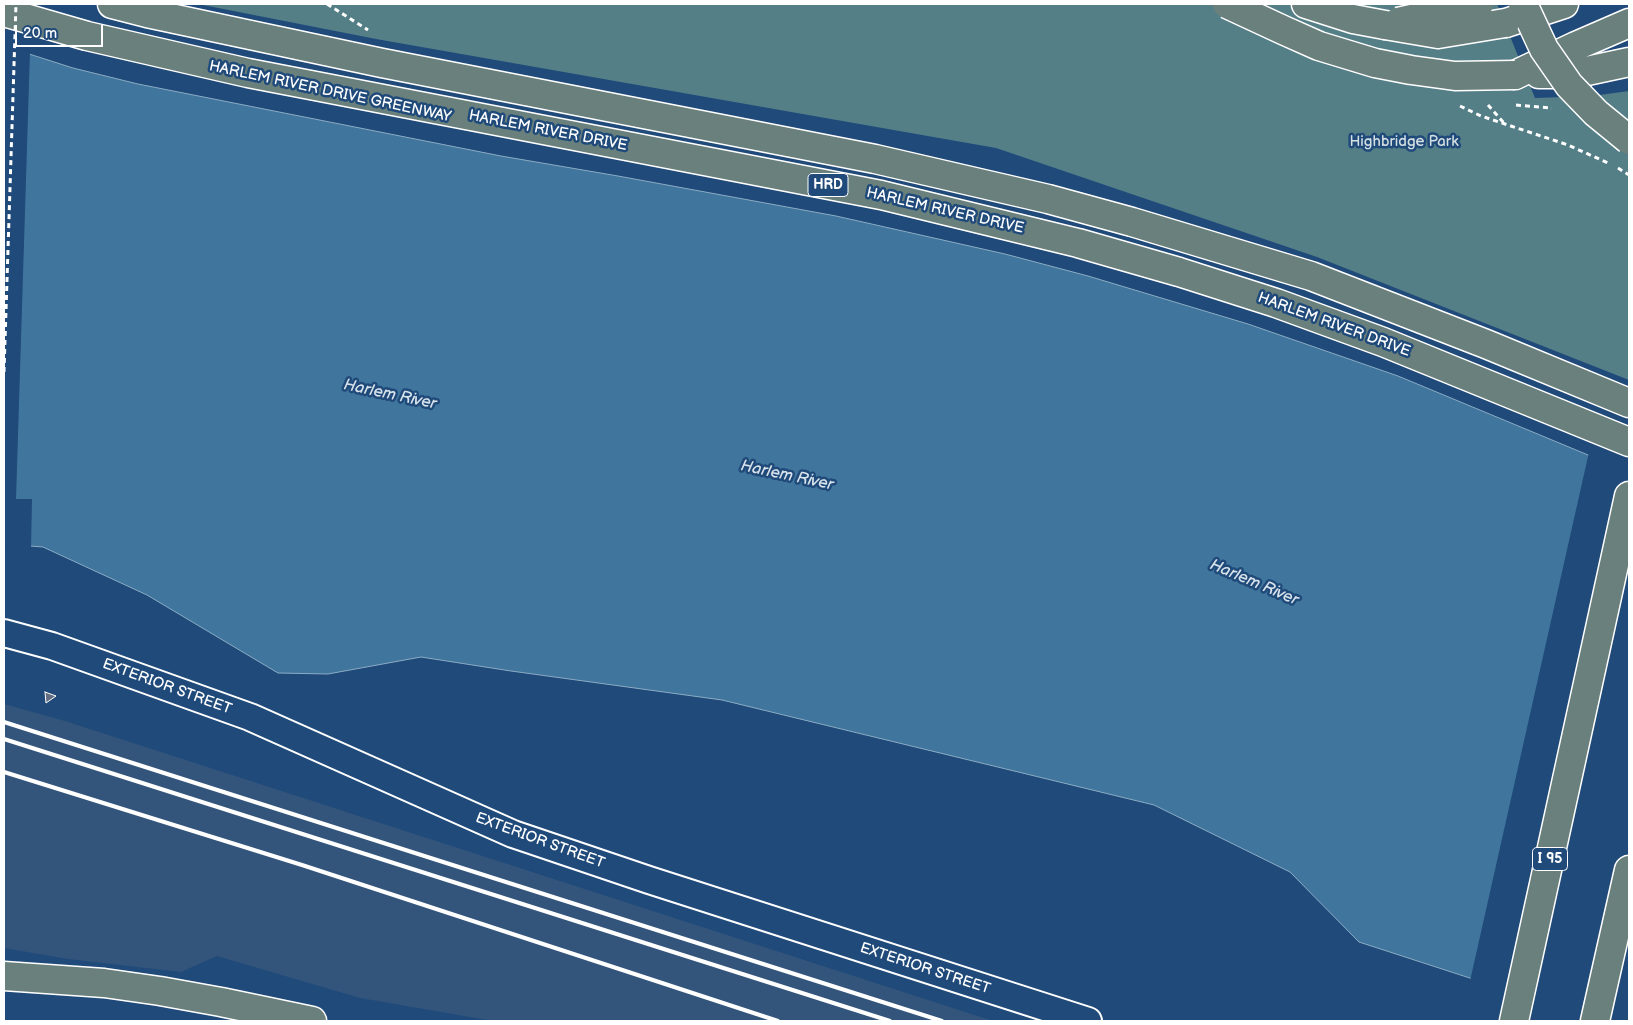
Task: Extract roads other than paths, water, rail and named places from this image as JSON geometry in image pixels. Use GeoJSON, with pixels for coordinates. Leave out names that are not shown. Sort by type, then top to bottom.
{"type":"FeatureCollection","features":[{"type":"Feature","properties":{"kind":"highway","name":"HRD"},"geometry":{"type":"LineString","coordinates":[[112,4],[382,63],[875,159],[1048,199],[1132,222],[1311,276],[1486,344],[1629,403]]}},
{"type":"Feature","properties":{"kind":"highway"},"geometry":{"type":"LineString","coordinates":[[1227,4],[1310,42],[1366,61],[1411,70],[1455,76],[1573,74],[1629,62]]}},
{"type":"Feature","properties":{"kind":"highway"},"geometry":{"type":"LineString","coordinates":[[1306,4],[1352,19],[1438,34],[1514,13],[1540,13],[1564,4]]}},
{"type":"Feature","properties":{"kind":"highway"},"geometry":{"type":"LineString","coordinates":[[1385,25],[1479,4]]}},
{"type":"Feature","properties":{"kind":"highway"},"geometry":{"type":"LineString","coordinates":[[1514,13],[1544,49],[1569,85],[1596,113],[1629,140]]}},
{"type":"Feature","properties":{"kind":"highway","name":"HARLEM RIVER DRIVE"},"geometry":{"type":"LineString","coordinates":[[8,21],[96,38],[248,73],[881,195],[1078,243],[1179,272],[1276,303],[1374,338],[1629,442]]}},
{"type":"Feature","properties":{"kind":"highway"},"geometry":{"type":"LineString","coordinates":[[1515,75],[1629,23]]}},
{"type":"Feature","properties":{"kind":"highway","name":"I 95"},"geometry":{"type":"LineString","coordinates":[[1515,1014],[1629,496]]}},
{"type":"Feature","properties":{"kind":"highway"},"geometry":{"type":"LineString","coordinates":[[1595,1021],[1629,870]]}},
{"type":"Feature","properties":{"kind":"highway"},"geometry":{"type":"LineString","coordinates":[[4,976],[104,983],[221,1002],[312,1021]]}},
{"type":"Feature","properties":{"kind":"street","name":"EXTERIOR STREET"},"geometry":{"type":"LineString","coordinates":[[4,633],[52,646],[250,717],[512,834],[1088,1021]]}},
{"type":"Feature","properties":{"kind":"water","name":"Harlem River"},"geometry":{"type":"Polygon","coordinates":[[[4,46],[73,68],[138,84],[501,156],[836,216],[1005,254],[1088,276],[1248,324],[1398,376],[1629,472],[1629,1021],[1602,1021],[1359,942],[1290,872],[1154,805],[722,700],[421,657],[328,674],[278,673],[147,595],[43,547],[4,544],[4,46]]]}},
{"type":"Feature","properties":{"kind":"railway"},"geometry":{"type":"LineString","coordinates":[[4,722],[942,1021]]}},
{"type":"Feature","properties":{"kind":"railway"},"geometry":{"type":"LineString","coordinates":[[4,739],[890,1021]]}},
{"type":"Feature","properties":{"kind":"railway"},"geometry":{"type":"LineString","coordinates":[[4,772],[302,865],[778,1021]]}},
{"type":"Feature","properties":{"kind":"park label","name":"Highbridge Park"},"geometry":{"type":"Point","coordinates":[1404,142]}}]}
